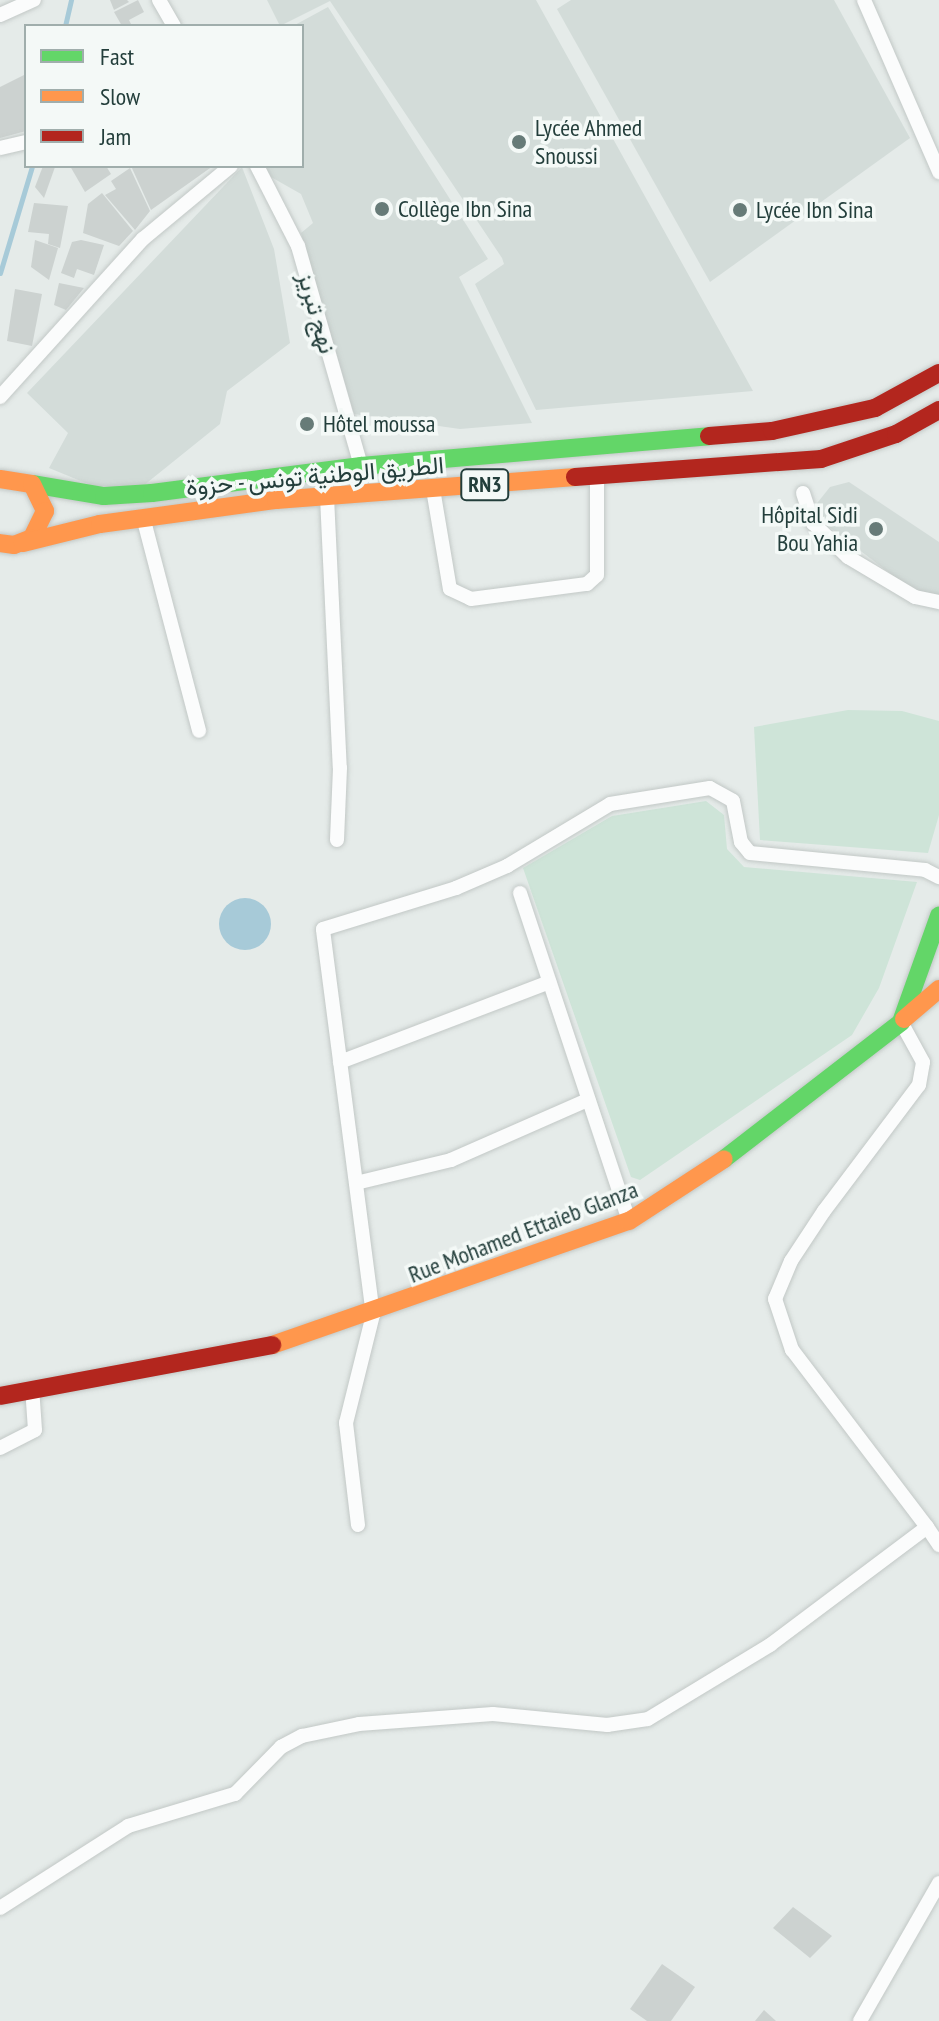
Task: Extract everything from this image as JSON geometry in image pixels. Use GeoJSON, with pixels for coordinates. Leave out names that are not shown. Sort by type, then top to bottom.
{"type":"FeatureCollection","features":[{"type":"Feature","properties":{"kind":"main road","name":"الطريق الوطنية تونس - حزوة"},"geometry":{"type":"LineString","coordinates":[[17,480],[104,496],[276,480],[361,466],[816,425],[897,399],[939,373]]}},
{"type":"Feature","properties":{"kind":"main road","name":"الطريق الوطنية تونس - حزوة"},"geometry":{"type":"LineString","coordinates":[[9,545],[143,517],[276,500],[821,459],[896,434],[939,410]]}},
{"type":"Feature","properties":{"kind":"main road"},"geometry":{"type":"LineString","coordinates":[[0,467],[17,480]]}},
{"type":"Feature","properties":{"kind":"main road","name":"RN3"},"geometry":{"type":"LineString","coordinates":[[9,545],[44,521],[44,500],[17,480]]}},
{"type":"Feature","properties":{"kind":"main road"},"geometry":{"type":"LineString","coordinates":[[276,480],[276,500]]}},
{"type":"Feature","properties":{"kind":"main road"},"geometry":{"type":"LineString","coordinates":[[901,1022],[939,916]]}},
{"type":"Feature","properties":{"kind":"main road","name":"Rue Mohamed Ettaieb Glanza"},"geometry":{"type":"LineString","coordinates":[[0,1396],[225,1357],[373,1315],[629,1221],[678,1193],[825,1086],[939,989]]}},
{"type":"Feature","properties":{"kind":"street"},"geometry":{"type":"LineString","coordinates":[[0,15],[34,0]]}},
{"type":"Feature","properties":{"kind":"street"},"geometry":{"type":"LineString","coordinates":[[159,0],[173,24]]}},
{"type":"Feature","properties":{"kind":"street"},"geometry":{"type":"LineString","coordinates":[[864,0],[939,172]]}},
{"type":"Feature","properties":{"kind":"street"},"geometry":{"type":"LineString","coordinates":[[926,139],[939,129]]}},
{"type":"Feature","properties":{"kind":"street"},"geometry":{"type":"LineString","coordinates":[[0,148],[24,142]]}},
{"type":"Feature","properties":{"kind":"street"},"geometry":{"type":"LineString","coordinates":[[0,397],[143,239],[229,168]]}},
{"type":"Feature","properties":{"kind":"street","name":"نهج تبريز"},"geometry":{"type":"LineString","coordinates":[[258,168],[298,246],[361,466]]}},
{"type":"Feature","properties":{"kind":"street"},"geometry":{"type":"LineString","coordinates":[[433,489],[450,589],[471,599],[587,584],[597,575],[597,478]]}},
{"type":"Feature","properties":{"kind":"street"},"geometry":{"type":"LineString","coordinates":[[803,493],[813,523],[848,557],[915,597],[939,602]]}},
{"type":"Feature","properties":{"kind":"street"},"geometry":{"type":"LineString","coordinates":[[327,497],[340,768],[337,840]]}},
{"type":"Feature","properties":{"kind":"street"},"geometry":{"type":"LineString","coordinates":[[143,517],[199,731]]}},
{"type":"Feature","properties":{"kind":"street"},"geometry":{"type":"LineString","coordinates":[[358,1525],[346,1423],[373,1315],[323,929],[482,877],[610,804],[719,790],[733,801],[741,842],[750,853],[925,870],[939,877]]}},
{"type":"Feature","properties":{"kind":"street"},"geometry":{"type":"LineString","coordinates":[[520,893],[629,1221]]}},
{"type":"Feature","properties":{"kind":"street"},"geometry":{"type":"LineString","coordinates":[[340,1062],[549,982]]}},
{"type":"Feature","properties":{"kind":"street"},"geometry":{"type":"LineString","coordinates":[[901,1022],[923,1062],[919,1085],[824,1211],[791,1261],[775,1299],[792,1350],[939,1545]]}},
{"type":"Feature","properties":{"kind":"street"},"geometry":{"type":"LineString","coordinates":[[356,1183],[451,1160],[588,1100]]}},
{"type":"Feature","properties":{"kind":"street"},"geometry":{"type":"LineString","coordinates":[[0,1448],[35,1430],[32,1391]]}},
{"type":"Feature","properties":{"kind":"street"},"geometry":{"type":"LineString","coordinates":[[0,1908],[128,1826],[235,1794],[281,1747],[302,1736],[449,1716],[493,1714],[607,1725],[648,1719],[770,1645],[927,1527]]}},
{"type":"Feature","properties":{"kind":"street"},"geometry":{"type":"LineString","coordinates":[[860,2021],[939,1883]]}},
{"type":"Feature","properties":{"kind":"shaded area","name":"Lycée Ahmed Snoussi"},"geometry":{"type":"Polygon","coordinates":[[[267,0],[536,0],[753,391],[536,410],[475,284],[504,264],[502,258],[330,1],[279,24],[267,0]]]}},
{"type":"Feature","properties":{"kind":"shaded area","name":"Lycée Ibn Sina"},"geometry":{"type":"Polygon","coordinates":[[[571,0],[834,0],[910,138],[710,282],[557,9],[571,0]]]}},
{"type":"Feature","properties":{"kind":"shaded area","name":"Collège Ibn Sina"},"geometry":{"type":"Polygon","coordinates":[[[328,7],[488,259],[459,277],[532,423],[460,429],[354,414],[301,233],[313,223],[301,194],[271,177],[265,168],[304,168],[304,24],[297,24],[328,7]]]}},
{"type":"Feature","properties":{"kind":"shaded area"},"geometry":{"type":"Polygon","coordinates":[[[242,168],[274,249],[290,343],[227,391],[220,424],[143,486],[93,486],[49,468],[68,433],[27,393],[242,168]]]}},
{"type":"Feature","properties":{"kind":"shaded area","name":"Hôpital Sidi Bou Yahia"},"geometry":{"type":"Polygon","coordinates":[[[849,482],[939,542],[939,598],[917,594],[815,516],[814,507],[830,487],[849,482]]]}},
{"type":"Feature","properties":{"kind":"green space"},"geometry":{"type":"Polygon","coordinates":[[[848,710],[902,711],[939,721],[939,815],[928,853],[760,840],[754,727],[848,710]]]}},
{"type":"Feature","properties":{"kind":"green space"},"geometry":{"type":"Polygon","coordinates":[[[706,801],[724,815],[727,849],[744,867],[917,882],[879,988],[852,1035],[640,1180],[631,1177],[523,868],[612,816],[706,801]]]}},
{"type":"Feature","properties":{"kind":"water"},"geometry":{"type":"Polygon","coordinates":[[[245,898],[263,906],[271,924],[263,942],[245,950],[227,942],[219,924],[227,906],[245,898]]]}},
{"type":"Feature","properties":{"kind":"building"},"geometry":{"type":"Polygon","coordinates":[[[110,0],[127,0],[129,2],[114,10],[110,0]]]}},
{"type":"Feature","properties":{"kind":"building"},"geometry":{"type":"Polygon","coordinates":[[[138,0],[144,12],[129,20],[131,24],[121,24],[114,12],[138,0]]]}},
{"type":"Feature","properties":{"kind":"building"},"geometry":{"type":"Polygon","coordinates":[[[24,75],[24,132],[0,138],[0,87],[24,75]]]}},
{"type":"Feature","properties":{"kind":"building"},"geometry":{"type":"Polygon","coordinates":[[[42,168],[55,168],[44,198],[35,187],[42,168]]]}},
{"type":"Feature","properties":{"kind":"building"},"geometry":{"type":"Polygon","coordinates":[[[71,168],[107,168],[111,174],[85,192],[71,168]]]}},
{"type":"Feature","properties":{"kind":"building"},"geometry":{"type":"Polygon","coordinates":[[[130,168],[150,211],[135,230],[105,195],[116,189],[111,181],[130,168]]]}},
{"type":"Feature","properties":{"kind":"building"},"geometry":{"type":"Polygon","coordinates":[[[132,168],[210,168],[151,210],[132,168]]]}},
{"type":"Feature","properties":{"kind":"building"},"geometry":{"type":"Polygon","coordinates":[[[102,193],[133,231],[119,246],[83,233],[88,204],[102,193]]]}},
{"type":"Feature","properties":{"kind":"building"},"geometry":{"type":"Polygon","coordinates":[[[34,203],[68,206],[60,248],[48,244],[49,234],[28,232],[34,203]]]}},
{"type":"Feature","properties":{"kind":"building"},"geometry":{"type":"Polygon","coordinates":[[[35,240],[58,248],[49,280],[31,267],[35,240]]]}},
{"type":"Feature","properties":{"kind":"building"},"geometry":{"type":"Polygon","coordinates":[[[81,240],[104,245],[94,275],[77,269],[74,278],[61,273],[72,242],[81,240]]]}},
{"type":"Feature","properties":{"kind":"building"},"geometry":{"type":"Polygon","coordinates":[[[59,283],[84,288],[66,310],[54,305],[59,283]]]}},
{"type":"Feature","properties":{"kind":"building"},"geometry":{"type":"Polygon","coordinates":[[[15,289],[42,294],[32,346],[7,341],[15,289]]]}},
{"type":"Feature","properties":{"kind":"building"},"geometry":{"type":"Polygon","coordinates":[[[793,1907],[832,1936],[810,1958],[773,1928],[793,1907]]]}},
{"type":"Feature","properties":{"kind":"building"},"geometry":{"type":"Polygon","coordinates":[[[662,1964],[695,1987],[671,2021],[647,2021],[630,2009],[662,1964]]]}},
{"type":"Feature","properties":{"kind":"building"},"geometry":{"type":"Polygon","coordinates":[[[764,2010],[776,2021],[755,2021],[764,2010]]]}},
{"type":"Feature","properties":{"kind":"waterway"},"geometry":{"type":"LineString","coordinates":[[65,24],[71,0]]}},
{"type":"Feature","properties":{"kind":"waterway"},"geometry":{"type":"LineString","coordinates":[[0,273],[31,168]]}},
{"type":"Feature","properties":{"kind":"traffic: fast"},"geometry":{"type":"LineString","coordinates":[[32,484],[104,496],[152,493],[361,466],[709,436]]}},
{"type":"Feature","properties":{"kind":"traffic: fast"},"geometry":{"type":"LineString","coordinates":[[724,1159],[901,1022],[939,916]]}},
{"type":"Feature","properties":{"kind":"traffic: slow"},"geometry":{"type":"LineString","coordinates":[[23,543],[100,524],[276,500],[575,477]]}},
{"type":"Feature","properties":{"kind":"traffic: slow"},"geometry":{"type":"LineString","coordinates":[[0,479],[32,484],[45,511],[32,538],[14,545],[0,543]]}},
{"type":"Feature","properties":{"kind":"traffic: slow"},"geometry":{"type":"LineString","coordinates":[[904,1019],[939,989]]}},
{"type":"Feature","properties":{"kind":"traffic: slow"},"geometry":{"type":"LineString","coordinates":[[272,1345],[629,1221],[724,1159]]}},
{"type":"Feature","properties":{"kind":"traffic: jam"},"geometry":{"type":"LineString","coordinates":[[709,436],[772,431],[875,408],[939,373]]}},
{"type":"Feature","properties":{"kind":"traffic: jam"},"geometry":{"type":"LineString","coordinates":[[575,477],[821,459],[896,434],[939,410]]}},
{"type":"Feature","properties":{"kind":"traffic: jam"},"geometry":{"type":"LineString","coordinates":[[0,1396],[272,1345]]}},
{"type":"Feature","properties":{"kind":"place","name":"Lycée Ahmed Snoussi"},"geometry":{"type":"Point","coordinates":[519,142]}},
{"type":"Feature","properties":{"kind":"place","name":"Collège Ibn Sina"},"geometry":{"type":"Point","coordinates":[382,209]}},
{"type":"Feature","properties":{"kind":"place","name":"Lycée Ibn Sina"},"geometry":{"type":"Point","coordinates":[740,210]}},
{"type":"Feature","properties":{"kind":"place","name":"Hôtel moussa"},"geometry":{"type":"Point","coordinates":[307,424]}},
{"type":"Feature","properties":{"kind":"place","name":"Hôpital Sidi Bou Yahia"},"geometry":{"type":"Point","coordinates":[876,529]}}]}
